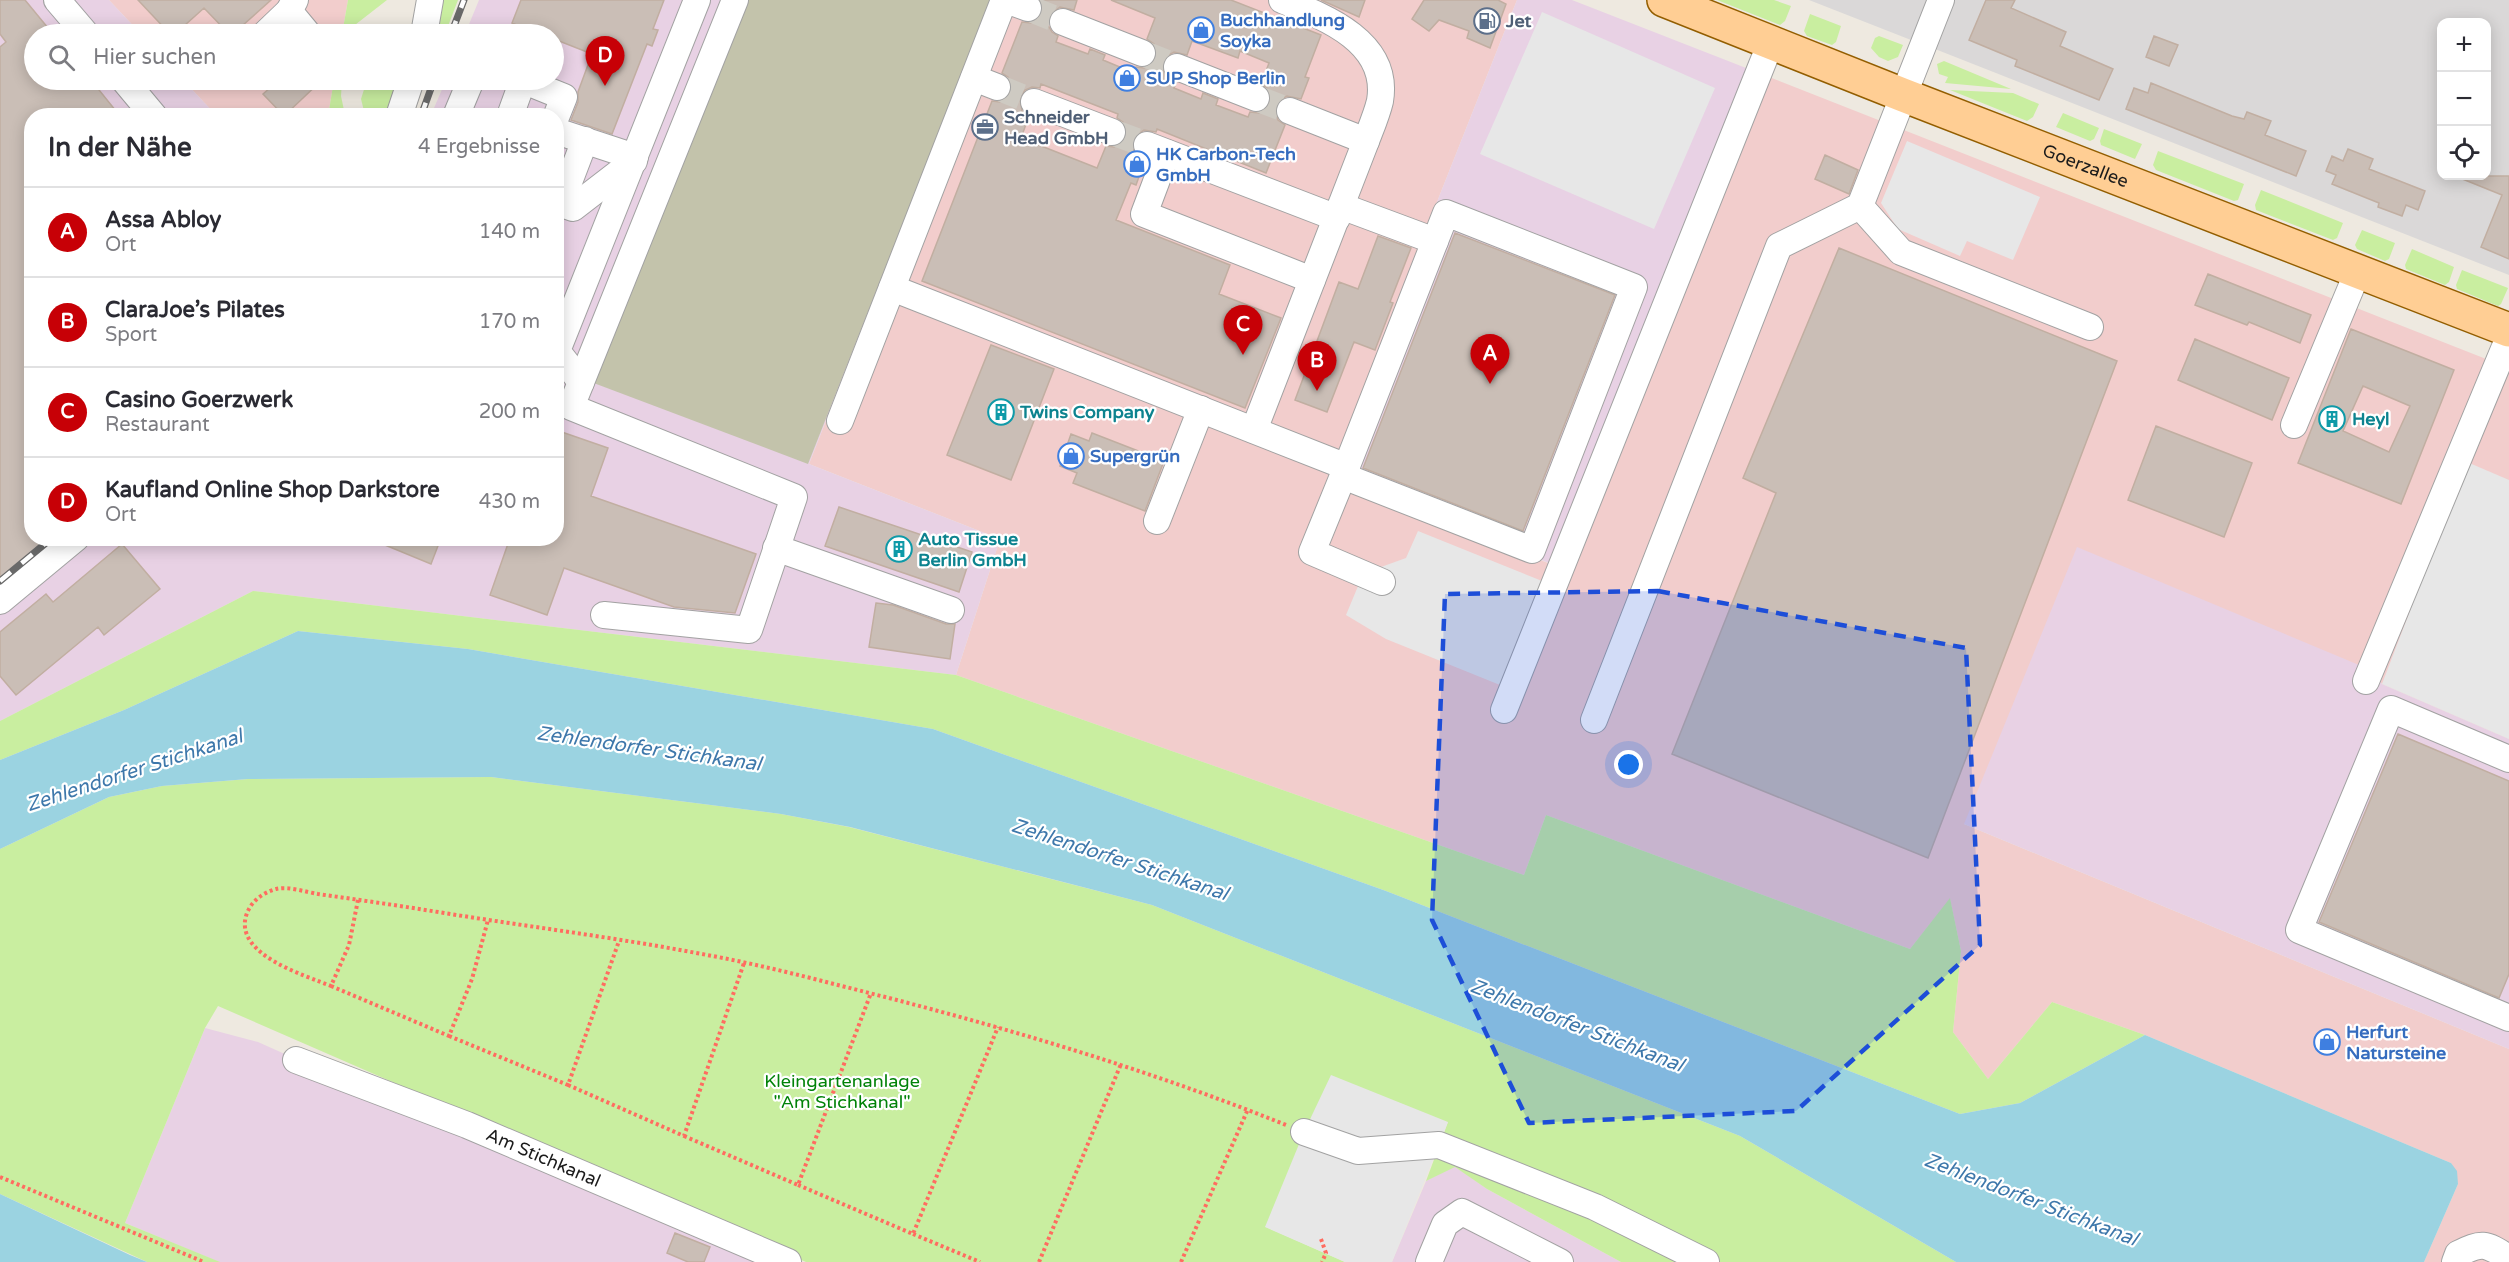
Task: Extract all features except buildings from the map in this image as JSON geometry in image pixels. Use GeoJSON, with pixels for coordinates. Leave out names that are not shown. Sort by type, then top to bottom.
{"type":"FeatureCollection","features":[{"type":"Feature","properties":{"kind":"main road","name":"Goerzallee"},"geometry":{"type":"LineString","coordinates":[[1664,0],[1903,96],[2509,330]]}},
{"type":"Feature","properties":{"kind":"street"},"geometry":{"type":"LineString","coordinates":[[57,0],[77,24]]}},
{"type":"Feature","properties":{"kind":"street"},"geometry":{"type":"LineString","coordinates":[[426,24],[430,0]]}},
{"type":"Feature","properties":{"kind":"street"},"geometry":{"type":"LineString","coordinates":[[564,334],[697,0]]}},
{"type":"Feature","properties":{"kind":"street"},"geometry":{"type":"LineString","coordinates":[[604,615],[749,630],[794,497],[571,407],[735,0]]}},
{"type":"Feature","properties":{"kind":"street"},"geometry":{"type":"LineString","coordinates":[[1254,430],[1380,102],[1381,84],[1372,60],[1356,38],[1322,16],[1282,0]]}},
{"type":"Feature","properties":{"kind":"street"},"geometry":{"type":"LineString","coordinates":[[1594,720],[1779,246],[1860,206],[1941,0]]}},
{"type":"Feature","properties":{"kind":"street"},"geometry":{"type":"LineString","coordinates":[[840,421],[892,288],[985,83],[1013,3]]}},
{"type":"Feature","properties":{"kind":"street"},"geometry":{"type":"LineString","coordinates":[[275,24],[292,6],[302,24]]}},
{"type":"Feature","properties":{"kind":"street"},"geometry":{"type":"LineString","coordinates":[[1063,22],[1142,53]]}},
{"type":"Feature","properties":{"kind":"street"},"geometry":{"type":"LineString","coordinates":[[1503,710],[1771,42]]}},
{"type":"Feature","properties":{"kind":"street"},"geometry":{"type":"LineString","coordinates":[[1177,67],[1256,98]]}},
{"type":"Feature","properties":{"kind":"street"},"geometry":{"type":"LineString","coordinates":[[132,90],[147,108]]}},
{"type":"Feature","properties":{"kind":"street"},"geometry":{"type":"LineString","coordinates":[[402,108],[408,90]]}},
{"type":"Feature","properties":{"kind":"street"},"geometry":{"type":"LineString","coordinates":[[459,108],[467,90]]}},
{"type":"Feature","properties":{"kind":"street"},"geometry":{"type":"LineString","coordinates":[[513,108],[519,90]]}},
{"type":"Feature","properties":{"kind":"street"},"geometry":{"type":"LineString","coordinates":[[547,90],[564,97],[560,108]]}},
{"type":"Feature","properties":{"kind":"street"},"geometry":{"type":"LineString","coordinates":[[1034,102],[1112,132]]}},
{"type":"Feature","properties":{"kind":"street"},"geometry":{"type":"LineString","coordinates":[[1290,111],[1366,141]]}},
{"type":"Feature","properties":{"kind":"street"},"geometry":{"type":"LineString","coordinates":[[564,133],[635,159]]}},
{"type":"Feature","properties":{"kind":"street"},"geometry":{"type":"LineString","coordinates":[[564,190],[585,140]]}},
{"type":"Feature","properties":{"kind":"street"},"geometry":{"type":"LineString","coordinates":[[1312,280],[1144,214],[1157,149],[1339,212],[1435,241]]}},
{"type":"Feature","properties":{"kind":"street"},"geometry":{"type":"LineString","coordinates":[[564,204],[573,207],[635,159]]}},
{"type":"Feature","properties":{"kind":"street"},"geometry":{"type":"LineString","coordinates":[[1860,206],[1901,252],[2090,327]]}},
{"type":"Feature","properties":{"kind":"street"},"geometry":{"type":"LineString","coordinates":[[892,288],[1254,430],[1345,471],[1532,550],[1634,287],[1446,213],[1345,471],[1312,552],[1382,582]]}},
{"type":"Feature","properties":{"kind":"street"},"geometry":{"type":"LineString","coordinates":[[2294,425],[2358,271]]}},
{"type":"Feature","properties":{"kind":"street"},"geometry":{"type":"LineString","coordinates":[[2366,681],[2509,337]]}},
{"type":"Feature","properties":{"kind":"street"},"geometry":{"type":"LineString","coordinates":[[564,360],[581,382]]}},
{"type":"Feature","properties":{"kind":"street"},"geometry":{"type":"LineString","coordinates":[[1157,521],[1201,409]]}},
{"type":"Feature","properties":{"kind":"street"},"geometry":{"type":"LineString","coordinates":[[0,602],[66,546]]}},
{"type":"Feature","properties":{"kind":"street"},"geometry":{"type":"LineString","coordinates":[[776,548],[951,610]]}},
{"type":"Feature","properties":{"kind":"street"},"geometry":{"type":"LineString","coordinates":[[2509,759],[2391,709],[2299,930],[2509,1018]]}},
{"type":"Feature","properties":{"kind":"street","name":"Am Stichkanal"},"geometry":{"type":"LineString","coordinates":[[296,1060],[467,1125],[788,1262]]}},
{"type":"Feature","properties":{"kind":"street"},"geometry":{"type":"LineString","coordinates":[[1304,1132],[1358,1151],[1439,1145],[1595,1207],[1706,1262]]}},
{"type":"Feature","properties":{"kind":"street"},"geometry":{"type":"LineString","coordinates":[[1430,1262],[1445,1224],[1462,1212],[1560,1262]]}},
{"type":"Feature","properties":{"kind":"street"},"geometry":{"type":"LineString","coordinates":[[2455,1262],[2458,1254],[2476,1245],[2487,1245],[2508,1256]]}},
{"type":"Feature","properties":{"kind":"path"},"geometry":{"type":"LineString","coordinates":[[981,1262],[285,967],[253,948],[247,936],[244,920],[249,908],[258,897],[278,888],[708,955],[871,993],[998,1027],[1121,1064],[1215,1096],[1304,1132]]}},
{"type":"Feature","properties":{"kind":"path"},"geometry":{"type":"LineString","coordinates":[[331,987],[349,945],[358,900]]}},
{"type":"Feature","properties":{"kind":"path"},"geometry":{"type":"LineString","coordinates":[[449,1036],[472,979],[488,920]]}},
{"type":"Feature","properties":{"kind":"path"},"geometry":{"type":"LineString","coordinates":[[568,1085],[619,941]]}},
{"type":"Feature","properties":{"kind":"path"},"geometry":{"type":"LineString","coordinates":[[684,1136],[744,963]]}},
{"type":"Feature","properties":{"kind":"path"},"geometry":{"type":"LineString","coordinates":[[798,1185],[871,993]]}},
{"type":"Feature","properties":{"kind":"path"},"geometry":{"type":"LineString","coordinates":[[913,1234],[998,1027]]}},
{"type":"Feature","properties":{"kind":"path"},"geometry":{"type":"LineString","coordinates":[[1039,1262],[1121,1064]]}},
{"type":"Feature","properties":{"kind":"path"},"geometry":{"type":"LineString","coordinates":[[1181,1262],[1248,1109]]}},
{"type":"Feature","properties":{"kind":"path"},"geometry":{"type":"LineString","coordinates":[[0,1177],[204,1262]]}},
{"type":"Feature","properties":{"kind":"path"},"geometry":{"type":"LineString","coordinates":[[1321,1239],[1326,1253],[1322,1262]]}},
{"type":"Feature","properties":{"kind":"highlighted area"},"geometry":{"type":"Polygon","coordinates":[[[1658,591],[1966,648],[1980,945],[1796,1111],[1529,1123],[1432,920],[1445,594],[1658,591]]]}},
{"type":"Feature","properties":{"kind":"shaded area"},"geometry":{"type":"Polygon","coordinates":[[[0,0],[109,0],[132,24],[24,24],[24,90],[192,90],[209,108],[24,108],[24,546],[564,546],[564,108],[434,108],[442,90],[564,90],[564,24],[469,24],[479,0],[991,0],[809,464],[1000,539],[956,675],[253,591],[0,721],[0,0]]]}},
{"type":"Feature","properties":{"kind":"shaded area"},"geometry":{"type":"Polygon","coordinates":[[[109,0],[348,0],[344,24],[132,24],[109,0]]]}},
{"type":"Feature","properties":{"kind":"shaded area"},"geometry":{"type":"Polygon","coordinates":[[[743,0],[991,0],[808,464],[591,382],[743,0]]]}},
{"type":"Feature","properties":{"kind":"shaded area"},"geometry":{"type":"Polygon","coordinates":[[[991,0],[1517,0],[1328,477],[1571,572],[1764,75],[2509,368],[2509,739],[2382,684],[2370,670],[1964,824],[2509,1049],[2509,1262],[2424,1262],[2458,1184],[2451,1163],[2145,1035],[2052,1002],[1988,1079],[1953,1032],[1961,951],[1950,899],[1910,949],[1546,815],[1524,875],[956,675],[1000,539],[809,464],[991,0]]]}},
{"type":"Feature","properties":{"kind":"shaded area"},"geometry":{"type":"Polygon","coordinates":[[[1517,0],[1572,0],[1764,75],[1572,572],[1328,477],[1517,0]]]}},
{"type":"Feature","properties":{"kind":"shaded area"},"geometry":{"type":"Polygon","coordinates":[[[1809,0],[1927,0],[1911,40],[1809,0]]]}},
{"type":"Feature","properties":{"kind":"shaded area"},"geometry":{"type":"Polygon","coordinates":[[[1955,0],[2509,0],[2509,275],[1935,49],[1955,0]]]}},
{"type":"Feature","properties":{"kind":"shaded area"},"geometry":{"type":"Polygon","coordinates":[[[1542,12],[1715,88],[1654,229],[1480,154],[1542,12]]]}},
{"type":"Feature","properties":{"kind":"shaded area"},"geometry":{"type":"Polygon","coordinates":[[[192,90],[332,90],[329,108],[209,108],[192,90]]]}},
{"type":"Feature","properties":{"kind":"shaded area"},"geometry":{"type":"Polygon","coordinates":[[[1907,141],[2040,197],[2013,260],[1967,241],[1960,256],[1898,229],[1881,203],[1907,141]]]}},
{"type":"Feature","properties":{"kind":"shaded area"},"geometry":{"type":"Polygon","coordinates":[[[2467,462],[2509,480],[2509,739],[2382,684],[2467,462]]]}},
{"type":"Feature","properties":{"kind":"shaded area"},"geometry":{"type":"Polygon","coordinates":[[[1418,531],[1547,583],[1505,687],[1386,639],[1346,615],[1366,567],[1374,564],[1381,567],[1406,558],[1418,531]]]}},
{"type":"Feature","properties":{"kind":"shaded area"},"geometry":{"type":"Polygon","coordinates":[[[2077,547],[2371,670],[2382,684],[2509,739],[2509,1049],[1964,824],[2077,547]]]}},
{"type":"Feature","properties":{"kind":"shaded area"},"geometry":{"type":"Polygon","coordinates":[[[205,1028],[258,1042],[439,1123],[766,1262],[219,1262],[125,1223],[205,1028]]]}},
{"type":"Feature","properties":{"kind":"shaded area"},"geometry":{"type":"Polygon","coordinates":[[[1331,1075],[1448,1122],[1392,1262],[1345,1262],[1265,1227],[1304,1132],[1331,1075]]]}},
{"type":"Feature","properties":{"kind":"shaded area"},"geometry":{"type":"Polygon","coordinates":[[[1455,1166],[1487,1189],[1621,1262],[1392,1262],[1426,1181],[1455,1166]]]}},
{"type":"Feature","properties":{"kind":"green space"},"geometry":{"type":"Polygon","coordinates":[[[348,0],[387,0],[356,24],[344,24],[348,0]]]}},
{"type":"Feature","properties":{"kind":"green space"},"geometry":{"type":"Polygon","coordinates":[[[443,0],[458,0],[449,24],[438,24],[443,0]]]}},
{"type":"Feature","properties":{"kind":"green space"},"geometry":{"type":"Polygon","coordinates":[[[1717,0],[1774,0],[1791,6],[1785,21],[1780,25],[1717,0]]]}},
{"type":"Feature","properties":{"kind":"green space"},"geometry":{"type":"Polygon","coordinates":[[[1810,14],[1841,26],[1836,42],[1832,45],[1807,36],[1804,31],[1810,14]]]}},
{"type":"Feature","properties":{"kind":"green space"},"geometry":{"type":"Polygon","coordinates":[[[1879,36],[1903,45],[1898,57],[1888,61],[1879,57],[1871,48],[1875,38],[1879,36]]]}},
{"type":"Feature","properties":{"kind":"green space"},"geometry":{"type":"Polygon","coordinates":[[[1944,61],[2011,89],[1945,83],[1948,77],[1939,74],[1937,64],[1944,61]]]}},
{"type":"Feature","properties":{"kind":"green space"},"geometry":{"type":"Polygon","coordinates":[[[332,90],[341,90],[344,108],[329,108],[332,90]]]}},
{"type":"Feature","properties":{"kind":"green space"},"geometry":{"type":"Polygon","coordinates":[[[364,90],[394,90],[387,108],[363,108],[361,99],[364,90]]]}},
{"type":"Feature","properties":{"kind":"green space"},"geometry":{"type":"Polygon","coordinates":[[[1950,90],[2013,93],[2039,104],[2033,117],[2027,121],[1950,90]]]}},
{"type":"Feature","properties":{"kind":"green space"},"geometry":{"type":"Polygon","coordinates":[[[2063,113],[2099,128],[2094,139],[2090,141],[2056,127],[2063,113]]]}},
{"type":"Feature","properties":{"kind":"green space"},"geometry":{"type":"Polygon","coordinates":[[[2104,129],[2142,144],[2135,159],[2101,145],[2104,129]]]}},
{"type":"Feature","properties":{"kind":"green space"},"geometry":{"type":"Polygon","coordinates":[[[2158,151],[2244,184],[2238,200],[2234,201],[2156,170],[2153,165],[2158,151]]]}},
{"type":"Feature","properties":{"kind":"green space"},"geometry":{"type":"Polygon","coordinates":[[[2261,190],[2343,223],[2337,238],[2333,240],[2256,210],[2255,205],[2261,190]]]}},
{"type":"Feature","properties":{"kind":"green space"},"geometry":{"type":"Polygon","coordinates":[[[2362,230],[2395,243],[2389,259],[2385,261],[2357,249],[2355,245],[2362,230]]]}},
{"type":"Feature","properties":{"kind":"green space"},"geometry":{"type":"Polygon","coordinates":[[[2412,249],[2454,267],[2449,282],[2445,285],[2406,269],[2405,265],[2412,249]]]}},
{"type":"Feature","properties":{"kind":"green space"},"geometry":{"type":"Polygon","coordinates":[[[2462,270],[2508,288],[2501,304],[2498,306],[2457,289],[2456,285],[2462,270]]]}},
{"type":"Feature","properties":{"kind":"green space"},"geometry":{"type":"Polygon","coordinates":[[[253,591],[956,675],[1524,875],[1546,815],[1910,949],[1950,898],[1961,951],[1953,1032],[1988,1079],[2052,1002],[2145,1035],[2020,1103],[1960,1114],[1386,891],[933,729],[468,649],[298,631],[124,710],[0,760],[0,721],[253,591]]]}},
{"type":"Feature","properties":{"kind":"green space","name":"Kleingartenanlage \"Am Stichkanal\""},"geometry":{"type":"Polygon","coordinates":[[[491,777],[781,814],[849,827],[1152,905],[1740,1136],[1956,1262],[1621,1262],[1487,1189],[1455,1167],[1426,1181],[1448,1122],[1266,1227],[1345,1262],[806,1262],[218,1006],[205,1028],[125,1223],[220,1262],[147,1262],[0,1194],[0,849],[109,797],[162,786],[248,779],[491,777]]]}},
{"type":"Feature","properties":{"kind":"water","name":"Zehlendorfer Stichkanal"},"geometry":{"type":"Polygon","coordinates":[[[298,631],[468,649],[933,729],[1386,891],[1960,1114],[2020,1103],[2145,1035],[2451,1163],[2457,1171],[2458,1184],[2424,1262],[1956,1262],[1740,1136],[1152,905],[850,827],[781,814],[491,777],[248,779],[162,786],[109,797],[0,849],[0,760],[124,710],[298,631]]]}},
{"type":"Feature","properties":{"kind":"water"},"geometry":{"type":"Polygon","coordinates":[[[0,1194],[130,1255],[147,1262],[0,1262],[0,1194]]]}},
{"type":"Feature","properties":{"kind":"tunnel"},"geometry":{"type":"LineString","coordinates":[[1028,8],[1063,22]]}},
{"type":"Feature","properties":{"kind":"tunnel"},"geometry":{"type":"LineString","coordinates":[[1142,53],[1177,67]]}},
{"type":"Feature","properties":{"kind":"tunnel"},"geometry":{"type":"LineString","coordinates":[[997,87],[1034,102]]}},
{"type":"Feature","properties":{"kind":"tunnel"},"geometry":{"type":"LineString","coordinates":[[1256,98],[1290,111]]}},
{"type":"Feature","properties":{"kind":"tunnel"},"geometry":{"type":"LineString","coordinates":[[1112,132],[1147,145]]}},
{"type":"Feature","properties":{"kind":"railway"},"geometry":{"type":"LineString","coordinates":[[455,24],[464,0]]}},
{"type":"Feature","properties":{"kind":"railway"},"geometry":{"type":"LineString","coordinates":[[424,108],[430,90]]}},
{"type":"Feature","properties":{"kind":"railway"},"geometry":{"type":"LineString","coordinates":[[0,581],[42,546]]}},
{"type":"Feature","properties":{"kind":"place","name":"Jet"},"geometry":{"type":"Point","coordinates":[1487,21]}},
{"type":"Feature","properties":{"kind":"place","name":"Buchhandlung Soyka"},"geometry":{"type":"Point","coordinates":[1201,30]}},
{"type":"Feature","properties":{"kind":"place","name":"SUP Shop Berlin"},"geometry":{"type":"Point","coordinates":[1127,78]}},
{"type":"Feature","properties":{"kind":"place","name":"Kaufland Online Shop Darkstore"},"geometry":{"type":"Point","coordinates":[605,86]}},
{"type":"Feature","properties":{"kind":"place","name":"Schneider Head GmbH"},"geometry":{"type":"Point","coordinates":[985,127]}},
{"type":"Feature","properties":{"kind":"place","name":"HK Carbon-Tech GmbH"},"geometry":{"type":"Point","coordinates":[1137,164]}},
{"type":"Feature","properties":{"kind":"place","name":"Casino Goerzwerk"},"geometry":{"type":"Point","coordinates":[1243,355]}},
{"type":"Feature","properties":{"kind":"place","name":"Assa Abloy"},"geometry":{"type":"Point","coordinates":[1490,384]}},
{"type":"Feature","properties":{"kind":"place","name":"ClaraJoe’s Pilates"},"geometry":{"type":"Point","coordinates":[1317,391]}},
{"type":"Feature","properties":{"kind":"place","name":"Twins Company"},"geometry":{"type":"Point","coordinates":[1001,412]}},
{"type":"Feature","properties":{"kind":"place","name":"Heyl"},"geometry":{"type":"Point","coordinates":[2332,419]}},
{"type":"Feature","properties":{"kind":"place","name":"Supergrün"},"geometry":{"type":"Point","coordinates":[1071,456]}},
{"type":"Feature","properties":{"kind":"place","name":"Auto Tissue Berlin GmbH"},"geometry":{"type":"Point","coordinates":[899,549]}},
{"type":"Feature","properties":{"kind":"place","name":"Herfurt Natursteine"},"geometry":{"type":"Point","coordinates":[2327,1042]}}]}
